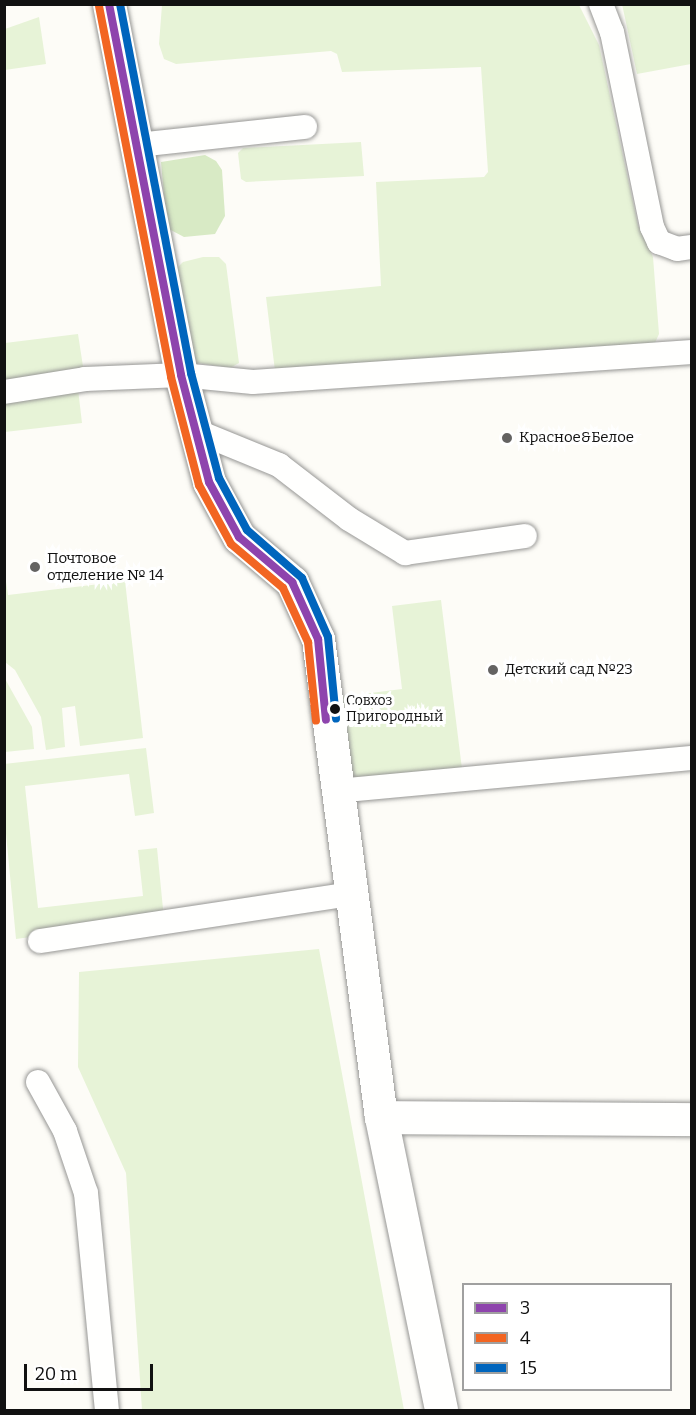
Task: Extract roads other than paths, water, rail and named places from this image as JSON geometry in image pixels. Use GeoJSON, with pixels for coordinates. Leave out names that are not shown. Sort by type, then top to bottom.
{"type":"FeatureCollection","features":[{"type":"Feature","properties":{"kind":"street"},"geometry":{"type":"LineString","coordinates":[[109,4],[181,375],[209,482],[239,537],[292,582],[318,639],[336,791],[381,1117],[441,1410]]}},
{"type":"Feature","properties":{"kind":"street"},"geometry":{"type":"LineString","coordinates":[[381,1117],[692,1119]]}},
{"type":"Feature","properties":{"kind":"lane"},"geometry":{"type":"LineString","coordinates":[[601,4],[612,32],[652,227],[659,242],[677,249],[692,247]]}},
{"type":"Feature","properties":{"kind":"lane"},"geometry":{"type":"LineString","coordinates":[[138,145],[305,127]]}},
{"type":"Feature","properties":{"kind":"lane"},"geometry":{"type":"LineString","coordinates":[[4,392],[84,379],[181,375],[253,382],[692,352]]}},
{"type":"Feature","properties":{"kind":"lane"},"geometry":{"type":"LineString","coordinates":[[196,431],[279,465],[349,519],[405,553],[525,536]]}},
{"type":"Feature","properties":{"kind":"lane"},"geometry":{"type":"LineString","coordinates":[[336,791],[692,758]]}},
{"type":"Feature","properties":{"kind":"lane"},"geometry":{"type":"LineString","coordinates":[[40,941],[350,894]]}},
{"type":"Feature","properties":{"kind":"lane"},"geometry":{"type":"LineString","coordinates":[[38,1082],[64,1131],[86,1193],[106,1410]]}},
{"type":"Feature","properties":{"kind":"place","name":"Красное&Белое"},"geometry":{"type":"Point","coordinates":[507,438]}},
{"type":"Feature","properties":{"kind":"place","name":"Почтовое отделение № 14"},"geometry":{"type":"Point","coordinates":[35,567]}},
{"type":"Feature","properties":{"kind":"place","name":"Детский сад №23"},"geometry":{"type":"Point","coordinates":[493,670]}},
{"type":"Feature","properties":{"kind":"place","name":"Совхоз Пригородный"},"geometry":{"type":"Point","coordinates":[335,709]}}]}
